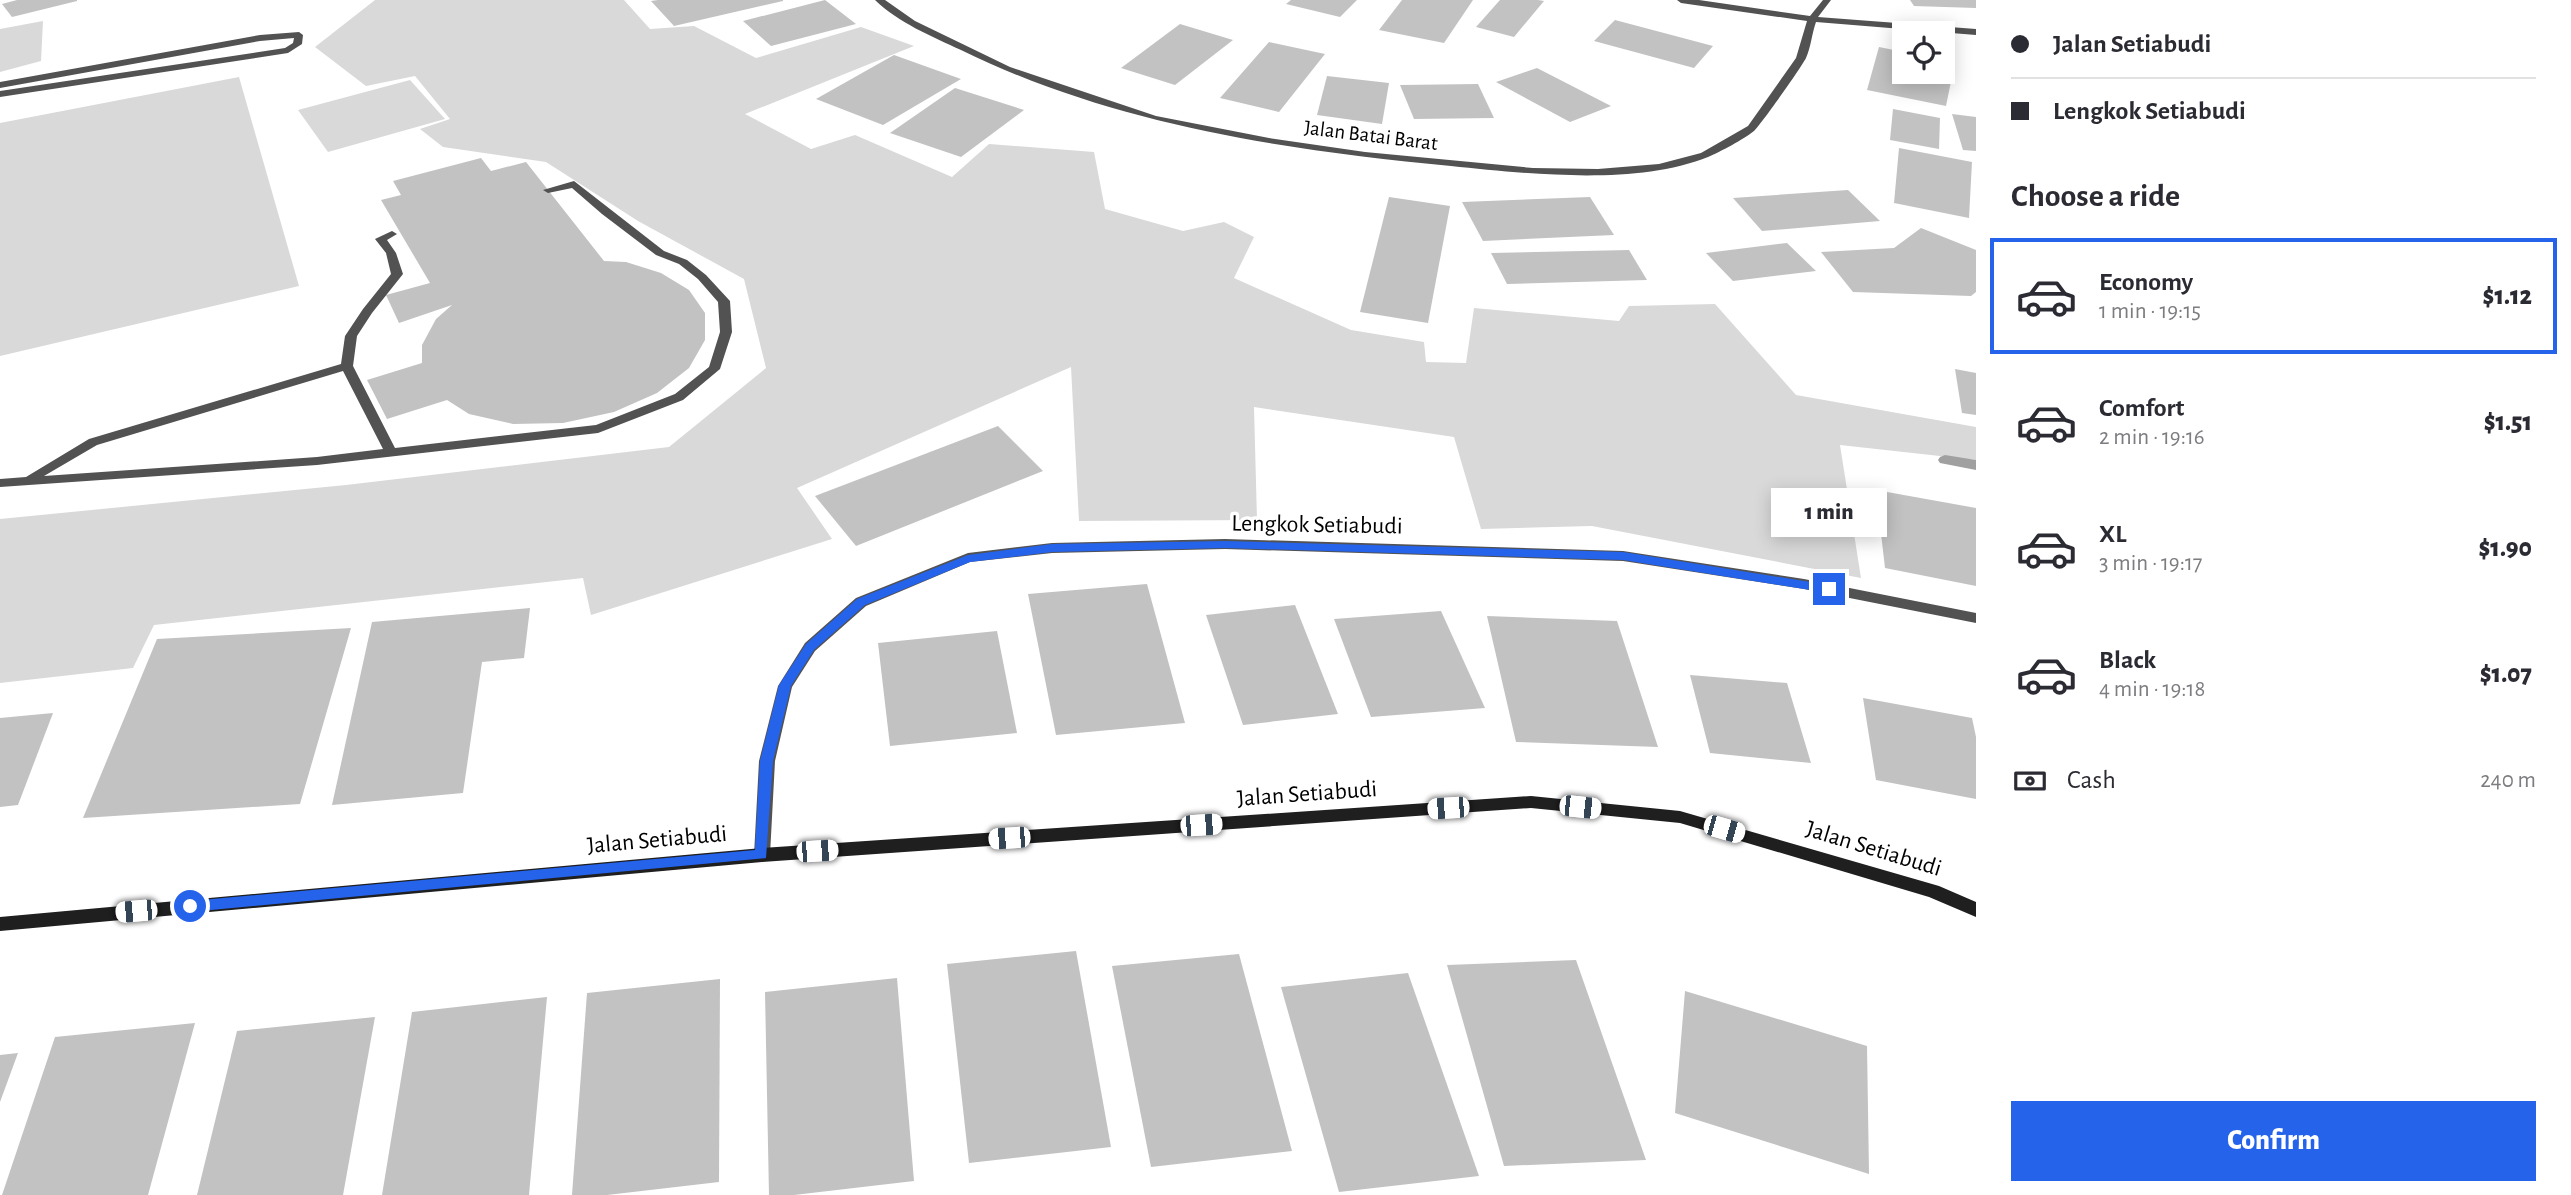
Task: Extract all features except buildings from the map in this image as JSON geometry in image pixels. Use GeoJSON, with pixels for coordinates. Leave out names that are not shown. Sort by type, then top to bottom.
{"type":"FeatureCollection","features":[{"type":"Feature","properties":{"kind":"street","name":"Jalan Batai Barat"},"geometry":{"type":"LineString","coordinates":[[879,0],[912,23],[1007,69],[1154,118],[1297,145],[1532,171],[1598,172],[1659,167],[1705,155],[1751,128],[1801,58],[1812,19]]}},
{"type":"Feature","properties":{"kind":"street"},"geometry":{"type":"LineString","coordinates":[[1681,0],[1812,19],[1976,32]]}},
{"type":"Feature","properties":{"kind":"street"},"geometry":{"type":"LineString","coordinates":[[1812,19],[1827,0]]}},
{"type":"Feature","properties":{"kind":"street"},"geometry":{"type":"LineString","coordinates":[[0,85],[260,38],[299,35],[297,44],[288,50],[0,94]]}},
{"type":"Feature","properties":{"kind":"street"},"geometry":{"type":"LineString","coordinates":[[0,483],[317,461],[598,429],[679,397],[714,369],[726,332],[724,301],[702,277],[683,262],[660,253],[574,184],[548,190]]}},
{"type":"Feature","properties":{"kind":"street"},"geometry":{"type":"LineString","coordinates":[[391,453],[347,366],[351,336],[397,274],[391,253],[380,239],[392,234]]}},
{"type":"Feature","properties":{"kind":"street"},"geometry":{"type":"LineString","coordinates":[[28,480],[93,442],[347,366]]}},
{"type":"Feature","properties":{"kind":"street","name":"Lengkok Setiabudi"},"geometry":{"type":"LineString","coordinates":[[762,855],[767,761],[785,685],[810,647],[861,602],[968,558],[1052,548],[1225,544],[1623,556],[1804,584],[1976,618]]}},
{"type":"Feature","properties":{"kind":"street","name":"Jalan Setiabudi"},"geometry":{"type":"LineString","coordinates":[[0,923],[762,855],[1531,802],[1680,817],[1933,891],[1976,910]]}},
{"type":"Feature","properties":{"kind":"shaded area"},"geometry":{"type":"Polygon","coordinates":[[[375,0],[624,0],[650,29],[694,26],[756,58],[861,27],[914,46],[745,114],[811,149],[855,135],[952,177],[989,144],[1094,152],[1105,209],[1183,231],[1224,222],[1254,237],[1234,278],[1351,330],[1424,342],[1426,362],[1466,363],[1474,308],[1619,321],[1629,306],[1715,304],[1796,395],[1976,427],[1976,460],[1840,445],[1861,578],[1592,526],[1481,529],[1454,437],[1254,407],[1257,520],[1079,521],[1071,367],[797,488],[832,539],[591,615],[583,578],[154,625],[133,668],[0,683],[0,519],[346,485],[669,447],[766,368],[744,279],[638,221],[546,162],[443,147],[420,129],[450,119],[415,76],[366,86],[315,47],[375,0]]]}},
{"type":"Feature","properties":{"kind":"shaded area"},"geometry":{"type":"Polygon","coordinates":[[[43,21],[41,61],[0,72],[0,29],[43,21]]]}},
{"type":"Feature","properties":{"kind":"shaded area"},"geometry":{"type":"Polygon","coordinates":[[[239,77],[299,286],[0,356],[0,123],[239,77]]]}},
{"type":"Feature","properties":{"kind":"shaded area"},"geometry":{"type":"Polygon","coordinates":[[[410,80],[445,119],[328,152],[298,110],[410,80]]]}},
{"type":"Feature","properties":{"kind":"waterway"},"geometry":{"type":"LineString","coordinates":[[1945,460],[1976,465]]}},
{"type":"Feature","properties":{"kind":"route"},"geometry":{"type":"LineString","coordinates":[[190,906],[762,855],[767,761],[785,685],[810,647],[861,602],[968,558],[1052,548],[1225,544],[1623,556],[1829,589]]}}]}
